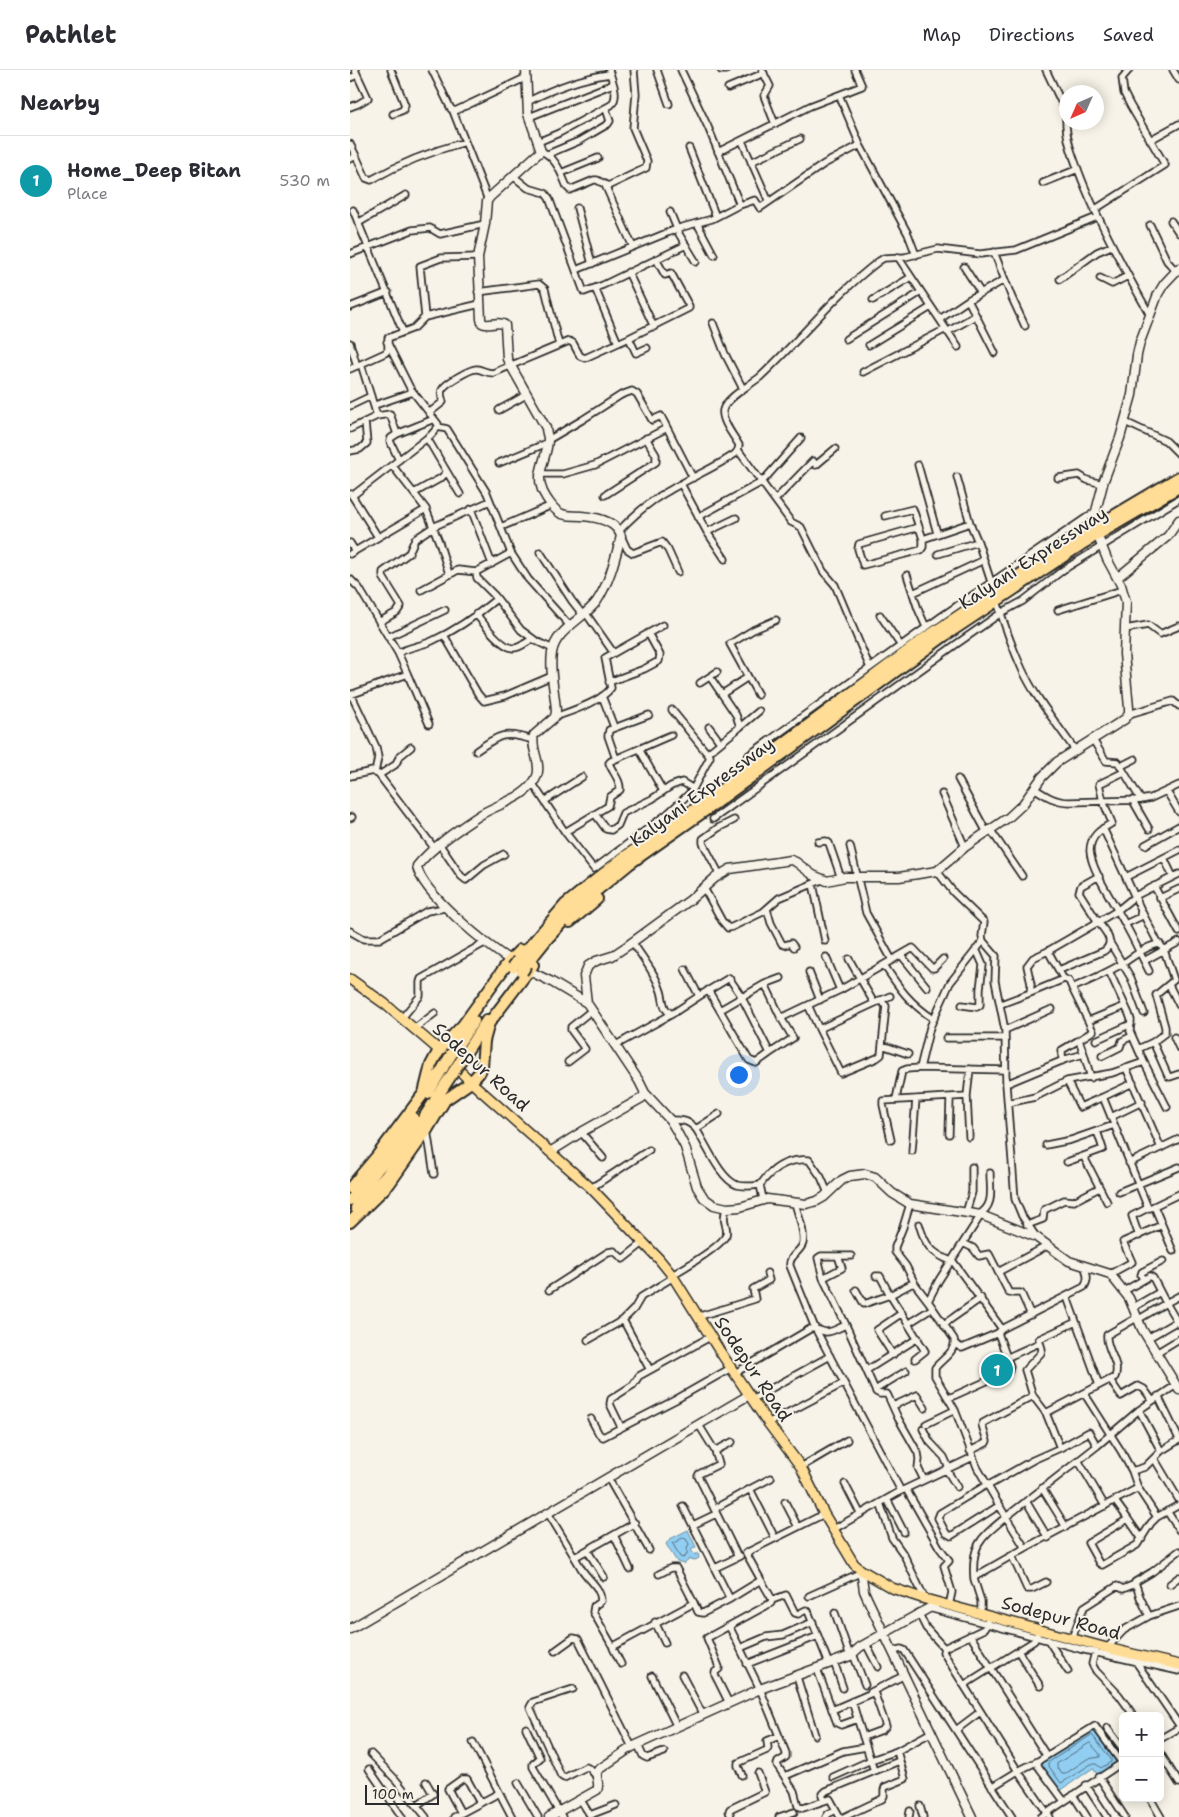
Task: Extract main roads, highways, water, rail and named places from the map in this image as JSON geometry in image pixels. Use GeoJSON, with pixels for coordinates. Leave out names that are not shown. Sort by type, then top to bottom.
{"type":"FeatureCollection","features":[{"type":"Feature","properties":{"kind":"highway","name":"Kalyani Expressway"},"geometry":{"type":"LineString","coordinates":[[626,861],[884,668],[1179,478]]}},
{"type":"Feature","properties":{"kind":"highway","name":"Kalyani Expressway"},"geometry":{"type":"LineString","coordinates":[[1097,530],[1179,487]]}},
{"type":"Feature","properties":{"kind":"highway","name":"Kalyani Expressway"},"geometry":{"type":"LineString","coordinates":[[626,861],[706,810],[944,636],[995,595]]}},
{"type":"Feature","properties":{"kind":"highway","name":"Kalyani Expressway"},"geometry":{"type":"LineString","coordinates":[[350,1222],[389,1184],[427,1130],[445,1100],[471,1082],[482,1067],[484,1041],[489,1023],[520,966],[533,937],[554,910],[607,864],[618,856],[626,861]]}},
{"type":"Feature","properties":{"kind":"highway"},"geometry":{"type":"LineString","coordinates":[[350,1200],[364,1187],[398,1144],[448,1059],[520,966],[575,908],[626,861]]}},
{"type":"Feature","properties":{"kind":"highway","name":"Kalyani Expressway"},"geometry":{"type":"LineString","coordinates":[[350,1188],[392,1137],[424,1093],[431,1065],[439,1050],[520,966]]}},
{"type":"Feature","properties":{"kind":"highway"},"geometry":{"type":"LineString","coordinates":[[350,1213],[386,1176],[505,993],[520,966]]}},
{"type":"Feature","properties":{"kind":"main road","name":"Sodepur Road"},"geometry":{"type":"LineString","coordinates":[[350,979],[386,1004],[439,1050],[471,1082],[591,1188],[659,1259],[768,1423],[801,1467],[824,1514],[854,1564],[861,1571],[892,1588],[924,1599],[981,1614],[989,1620],[1037,1633],[1072,1638],[1178,1665]]}},
{"type":"Feature","properties":{"kind":"water"},"geometry":{"type":"Polygon","coordinates":[[[688,1530],[696,1547],[691,1550],[695,1555],[698,1553],[699,1558],[695,1560],[690,1559],[684,1564],[677,1562],[666,1544],[670,1539],[688,1530]]]}},
{"type":"Feature","properties":{"kind":"water"},"geometry":{"type":"Polygon","coordinates":[[[1093,1727],[1119,1761],[1119,1763],[1098,1776],[1093,1768],[1060,1791],[1040,1762],[1093,1727]]]}},
{"type":"Feature","properties":{"kind":"place","name":"Home_Deep Bitan"},"geometry":{"type":"Point","coordinates":[997,1370]}}]}
